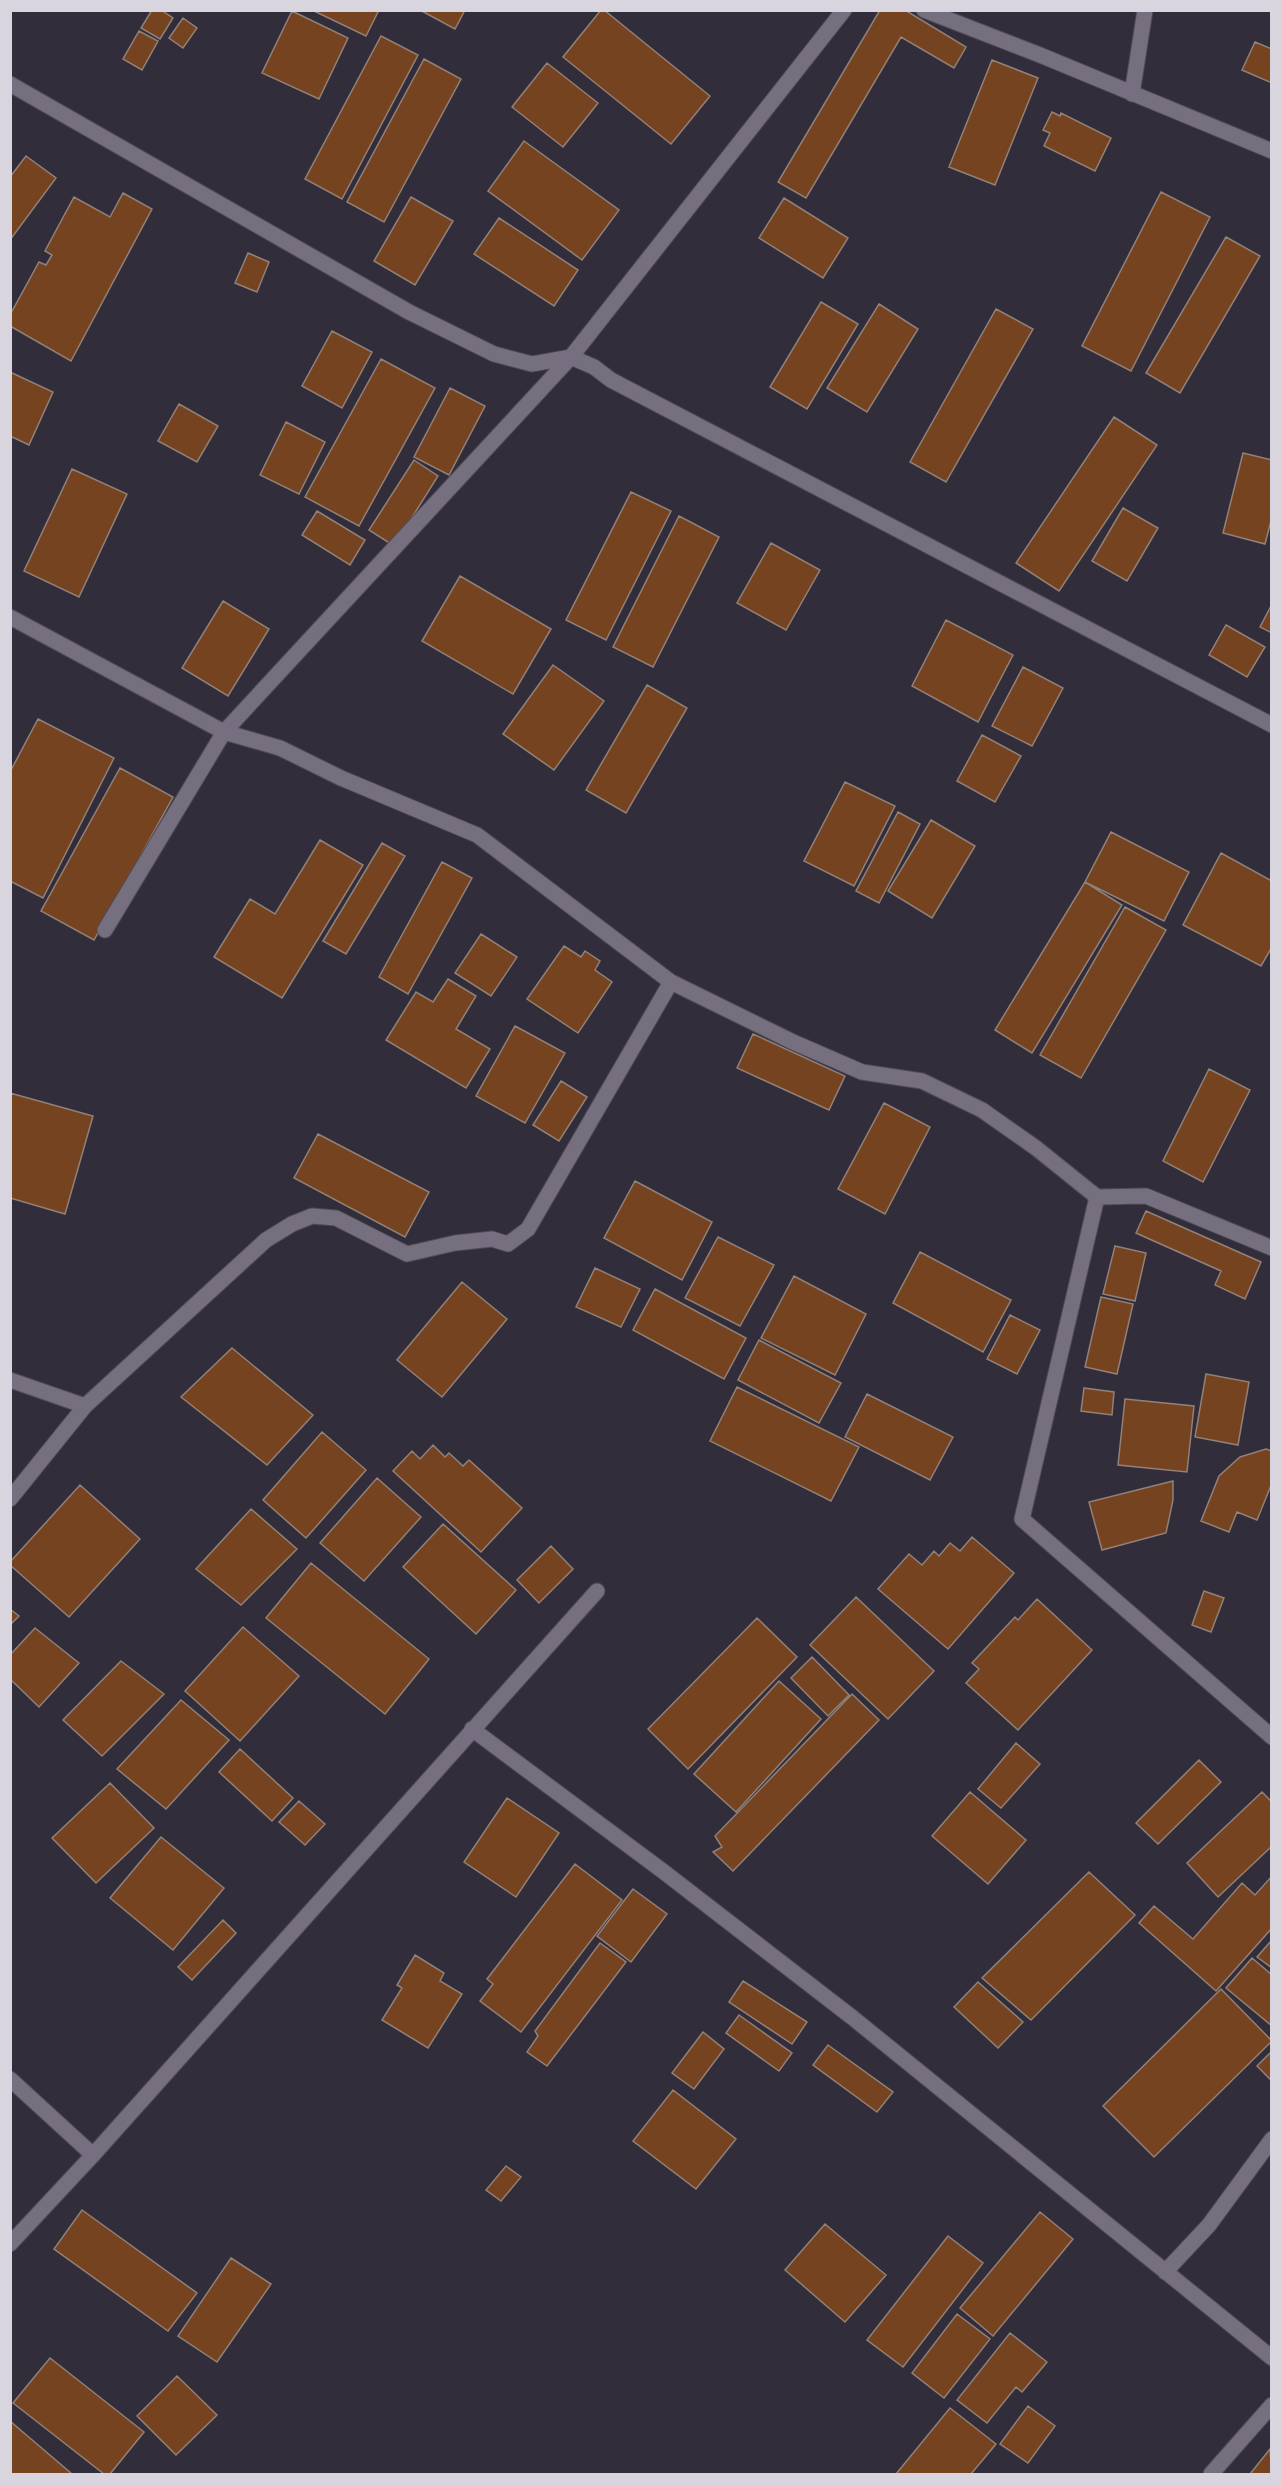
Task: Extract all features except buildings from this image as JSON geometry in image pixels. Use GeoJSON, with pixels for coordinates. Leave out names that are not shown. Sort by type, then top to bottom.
{"type":"FeatureCollection","features":[{"type":"Feature","properties":{"kind":"street"},"geometry":{"type":"LineString","coordinates":[[105,930],[224,732],[572,357],[844,10]]}},
{"type":"Feature","properties":{"kind":"street"},"geometry":{"type":"LineString","coordinates":[[924,10],[1040,55],[1272,151]]}},
{"type":"Feature","properties":{"kind":"street"},"geometry":{"type":"LineString","coordinates":[[1132,94],[1145,10]]}},
{"type":"Feature","properties":{"kind":"street"},"geometry":{"type":"LineString","coordinates":[[10,84],[409,312],[494,354],[532,364],[572,357],[594,367],[621,385],[1272,725]]}},
{"type":"Feature","properties":{"kind":"street"},"geometry":{"type":"LineString","coordinates":[[10,617],[224,732],[280,748],[340,778],[477,835],[671,982],[793,1042],[862,1072],[922,1081],[982,1110],[1036,1148],[1097,1197],[1146,1196],[1272,1248]]}},
{"type":"Feature","properties":{"kind":"street"},"geometry":{"type":"LineString","coordinates":[[10,1499],[85,1406],[266,1240],[302,1220],[312,1216],[336,1218],[407,1254],[455,1243],[492,1239],[508,1244],[528,1229],[671,982]]}},
{"type":"Feature","properties":{"kind":"street"},"geometry":{"type":"LineString","coordinates":[[1097,1197],[1022,1519],[1271,1734]]}},
{"type":"Feature","properties":{"kind":"street"},"geometry":{"type":"LineString","coordinates":[[10,1380],[85,1406]]}},
{"type":"Feature","properties":{"kind":"street"},"geometry":{"type":"LineString","coordinates":[[10,2244],[93,2155],[597,1591]]}},
{"type":"Feature","properties":{"kind":"street"},"geometry":{"type":"LineString","coordinates":[[472,1730],[664,1872],[853,2018],[1272,2358]]}},
{"type":"Feature","properties":{"kind":"street"},"geometry":{"type":"LineString","coordinates":[[10,2079],[93,2155]]}},
{"type":"Feature","properties":{"kind":"street"},"geometry":{"type":"LineString","coordinates":[[1165,2272],[1209,2225],[1272,2139]]}},
{"type":"Feature","properties":{"kind":"street"},"geometry":{"type":"LineString","coordinates":[[1211,2475],[1272,2405]]}}]}
